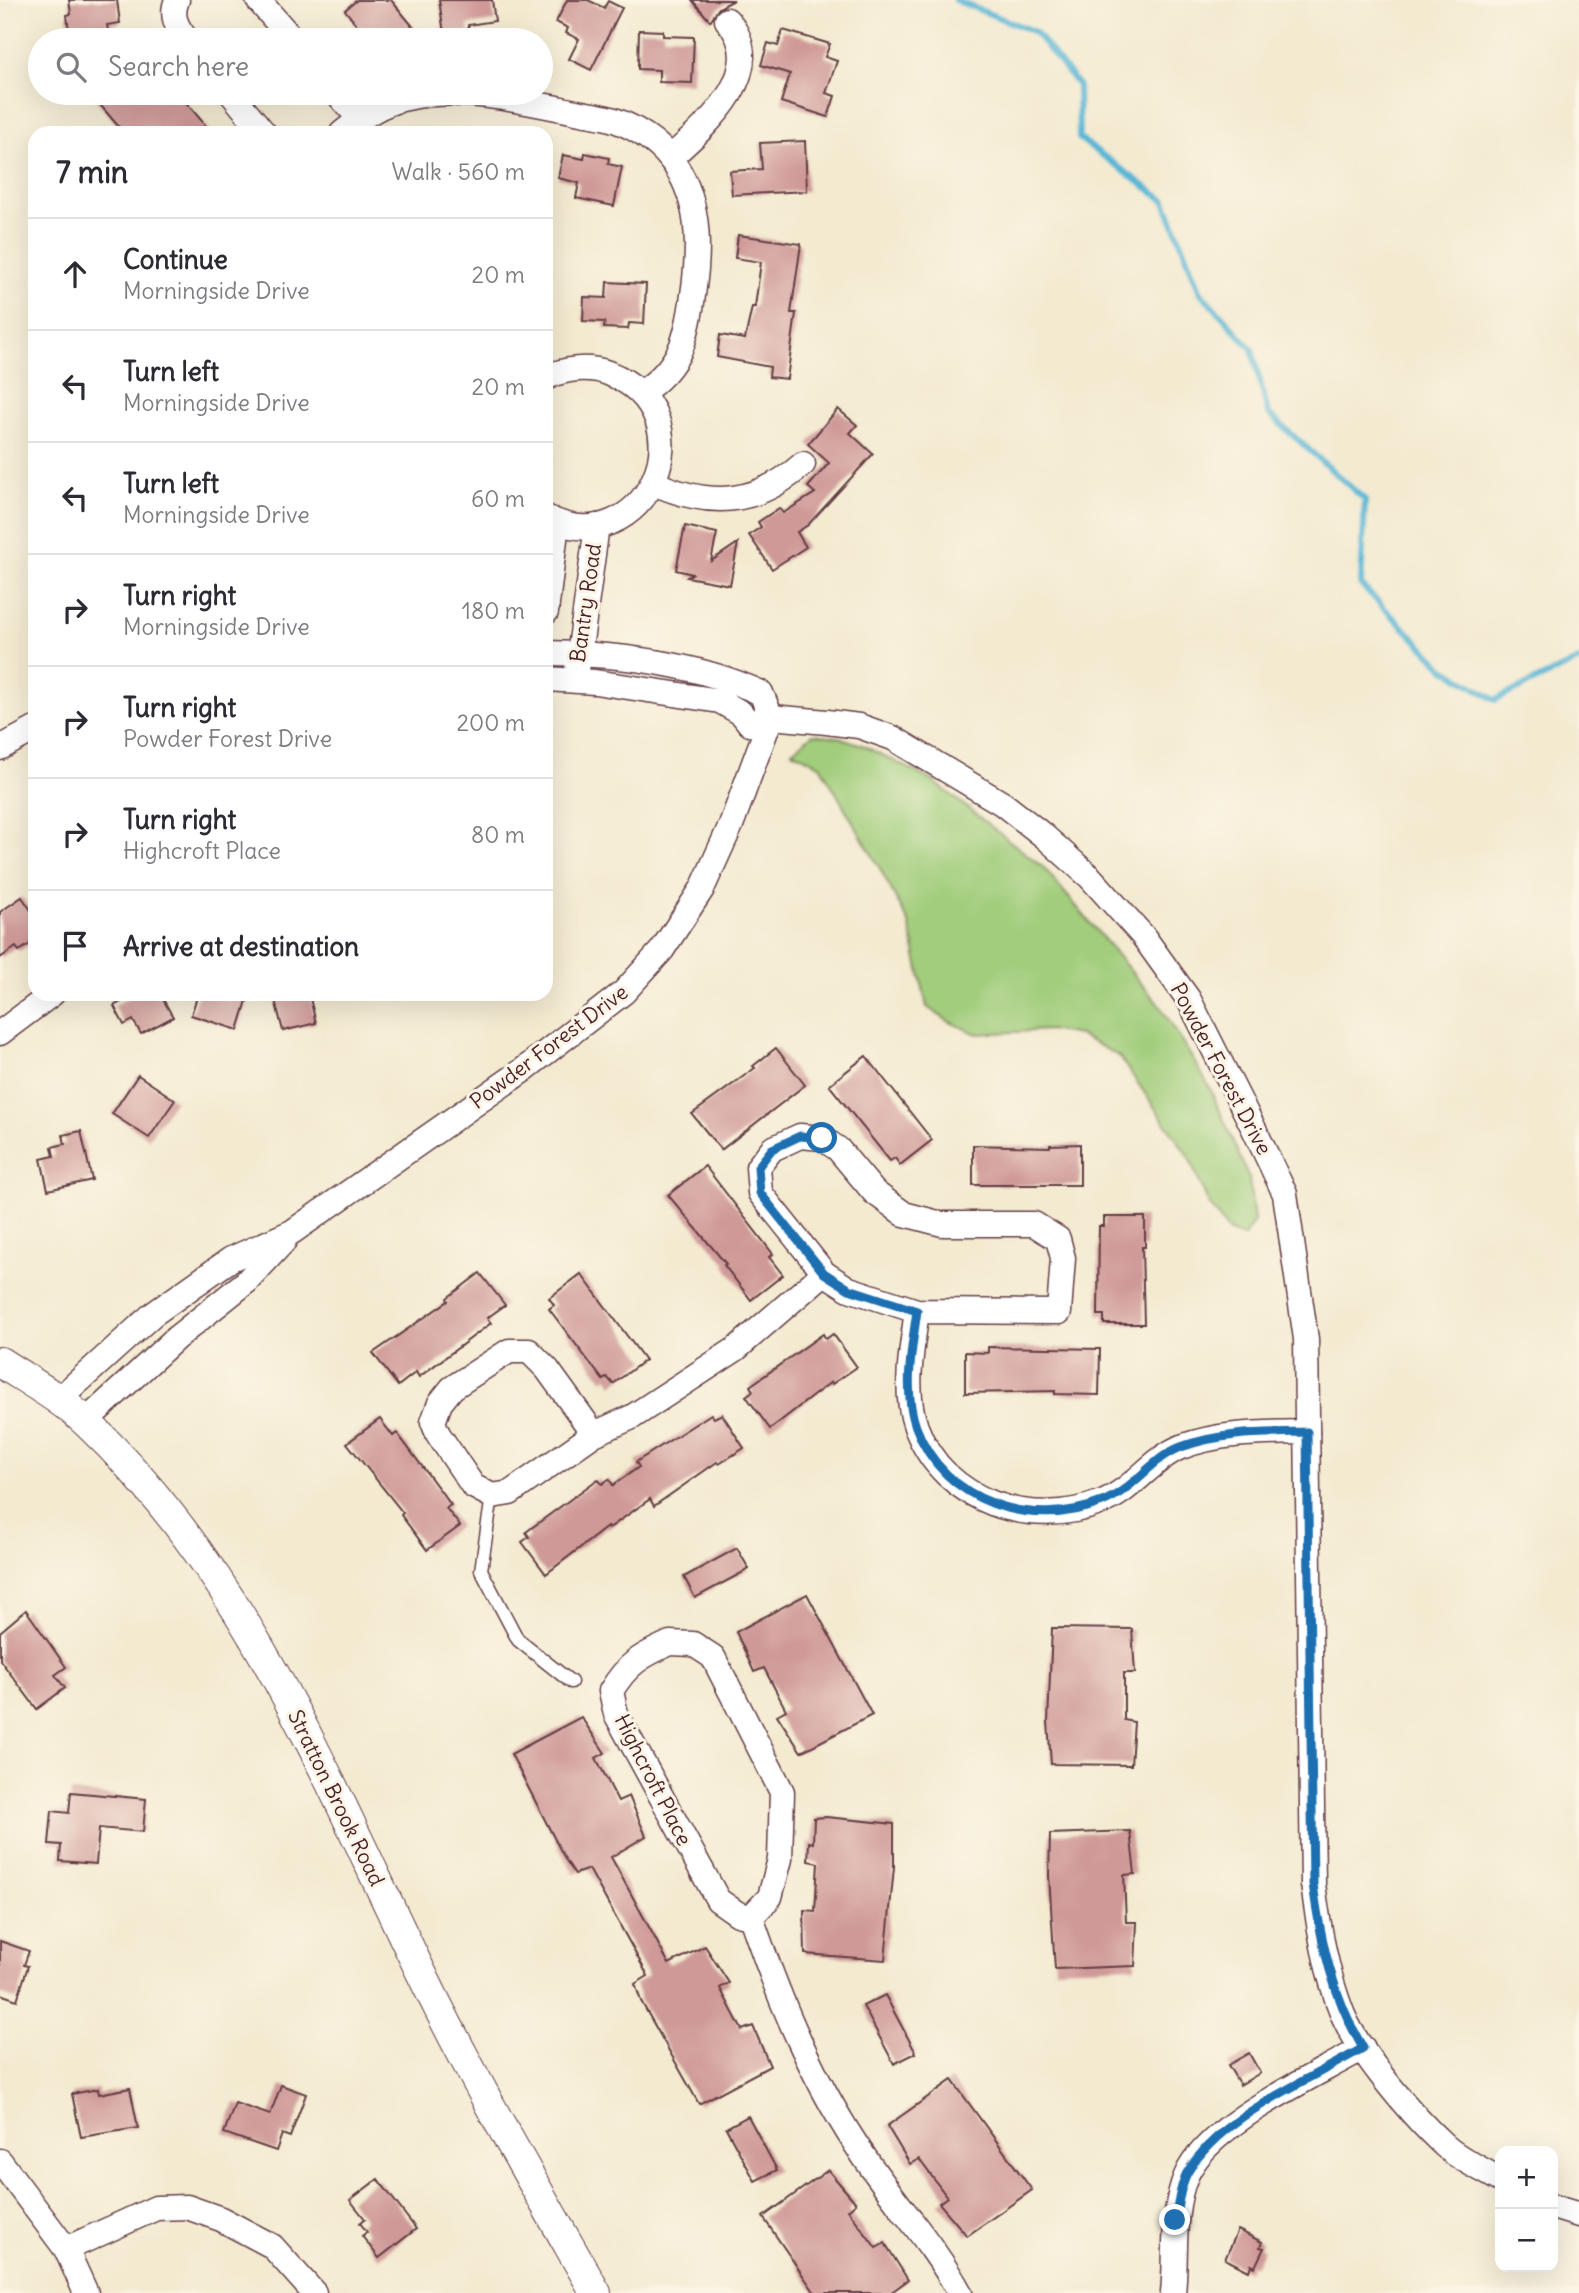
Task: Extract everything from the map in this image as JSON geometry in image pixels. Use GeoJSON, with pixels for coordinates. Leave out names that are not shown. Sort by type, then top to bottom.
{"type":"FeatureCollection","features":[{"type":"Feature","properties":{"kind":"street"},"geometry":{"type":"LineString","coordinates":[[177,0],[173,9],[178,28]]}},
{"type":"Feature","properties":{"kind":"street"},"geometry":{"type":"LineString","coordinates":[[258,0],[282,28]]}},
{"type":"Feature","properties":{"kind":"street"},"geometry":{"type":"LineString","coordinates":[[670,158],[707,125],[737,80],[743,55],[742,42],[727,20]]}},
{"type":"Feature","properties":{"kind":"street"},"geometry":{"type":"LineString","coordinates":[[241,105],[258,126]]}},
{"type":"Feature","properties":{"kind":"street"},"geometry":{"type":"LineString","coordinates":[[342,105],[351,126],[382,105]]}},
{"type":"Feature","properties":{"kind":"street"},"geometry":{"type":"LineString","coordinates":[[526,105],[617,121],[654,141],[670,158],[695,208],[697,269],[689,327],[680,350],[664,377],[641,393]]}},
{"type":"Feature","properties":{"kind":"street","name":"Bantry Road"},"geometry":{"type":"LineString","coordinates":[[553,376],[576,369],[600,370],[622,379],[641,393],[654,413],[662,436],[662,460],[654,483],[640,503],[621,517],[597,526],[577,527],[553,520]]}},
{"type":"Feature","properties":{"kind":"street"},"geometry":{"type":"LineString","coordinates":[[654,483],[683,496],[733,499],[763,491],[785,480],[803,464]]}},
{"type":"Feature","properties":{"kind":"street","name":"Bantry Road"},"geometry":{"type":"LineString","coordinates":[[576,681],[597,526]]}},
{"type":"Feature","properties":{"kind":"street"},"geometry":{"type":"LineString","coordinates":[[553,653],[579,653],[725,677],[761,694],[771,717],[750,724],[741,713],[720,701],[553,679]]}},
{"type":"Feature","properties":{"kind":"street","name":"Powder Forest Drive"},"geometry":{"type":"LineString","coordinates":[[58,1400],[152,1315],[231,1259],[292,1232],[522,1071],[624,992],[662,950],[702,889],[731,825],[771,717],[859,726],[893,738],[932,759],[1003,804],[1044,836],[1090,877],[1143,936],[1189,1000],[1285,1194],[1306,1339],[1313,1884],[1321,1945],[1344,2015],[1363,2048],[1446,2148],[1495,2177]]}},
{"type":"Feature","properties":{"kind":"street"},"geometry":{"type":"LineString","coordinates":[[0,748],[28,733]]}},
{"type":"Feature","properties":{"kind":"street"},"geometry":{"type":"LineString","coordinates":[[0,1033],[43,1001]]}},
{"type":"Feature","properties":{"kind":"street"},"geometry":{"type":"LineString","coordinates":[[800,1136],[822,1138],[838,1149],[874,1192],[904,1214],[942,1224],[1034,1224],[1058,1239],[1063,1258],[1059,1312],[917,1311],[849,1289],[824,1273],[760,1193],[758,1167],[772,1149],[800,1136]]}},
{"type":"Feature","properties":{"kind":"street","name":"Powder Forest Drive"},"geometry":{"type":"LineString","coordinates":[[86,1421],[176,1338],[246,1282],[292,1232]]}},
{"type":"Feature","properties":{"kind":"street"},"geometry":{"type":"LineString","coordinates":[[594,1434],[547,1369],[529,1351],[509,1351],[452,1388],[440,1404],[433,1422],[438,1434],[473,1486],[492,1496],[510,1493],[594,1434],[632,1417],[736,1349],[824,1273]]}},
{"type":"Feature","properties":{"kind":"street"},"geometry":{"type":"LineString","coordinates":[[917,1311],[909,1397],[916,1428],[936,1461],[957,1482],[989,1503],[1025,1514],[1066,1513],[1105,1502],[1178,1448],[1226,1434],[1307,1432]]}},
{"type":"Feature","properties":{"kind":"street","name":"Stratton Brook Road"},"geometry":{"type":"LineString","coordinates":[[0,1362],[86,1421],[150,1488],[221,1584],[265,1655],[332,1784],[416,1964],[492,2111],[596,2293]]}},
{"type":"Feature","properties":{"kind":"street","name":"Highcroft Place"},"geometry":{"type":"LineString","coordinates":[[670,1643],[693,1644],[713,1657],[782,1792],[780,1859],[770,1897],[751,1917],[738,1914],[718,1900],[616,1714],[611,1691],[622,1673],[637,1658],[670,1643]]}},
{"type":"Feature","properties":{"kind":"street"},"geometry":{"type":"LineString","coordinates":[[751,1917],[777,1995],[823,2088],[865,2159],[921,2231],[960,2293]]}},
{"type":"Feature","properties":{"kind":"street"},"geometry":{"type":"LineString","coordinates":[[1173,2293],[1177,2255],[1175,2220],[1186,2175],[1206,2144],[1237,2121],[1363,2048]]}},
{"type":"Feature","properties":{"kind":"street"},"geometry":{"type":"LineString","coordinates":[[0,2161],[65,2249],[86,2293]]}},
{"type":"Feature","properties":{"kind":"street"},"geometry":{"type":"LineString","coordinates":[[65,2249],[156,2208],[187,2207],[221,2219],[272,2246],[314,2293]]}},
{"type":"Feature","properties":{"kind":"street"},"geometry":{"type":"LineString","coordinates":[[1558,2209],[1579,2215]]}},
{"type":"Feature","properties":{"kind":"lane"},"geometry":{"type":"LineString","coordinates":[[492,1496],[481,1570],[518,1640],[571,1682]]}},
{"type":"Feature","properties":{"kind":"green space"},"geometry":{"type":"Polygon","coordinates":[[[813,734],[838,737],[862,745],[932,780],[1044,868],[1161,1007],[1209,1086],[1249,1178],[1254,1221],[1244,1237],[1229,1232],[1208,1202],[1189,1157],[1119,1056],[1079,1035],[1049,1030],[977,1034],[948,1021],[927,1007],[909,923],[820,765],[792,751],[813,734]]]}},
{"type":"Feature","properties":{"kind":"building"},"geometry":{"type":"Polygon","coordinates":[[[69,0],[117,0],[120,23],[107,25],[108,28],[69,28],[67,15],[71,14],[69,0]]]}},
{"type":"Feature","properties":{"kind":"building"},"geometry":{"type":"Polygon","coordinates":[[[357,0],[391,0],[414,28],[359,28],[345,10],[357,0]]]}},
{"type":"Feature","properties":{"kind":"building"},"geometry":{"type":"Polygon","coordinates":[[[439,0],[492,0],[495,21],[468,25],[468,28],[443,28],[439,0]]]}},
{"type":"Feature","properties":{"kind":"building"},"geometry":{"type":"Polygon","coordinates":[[[567,0],[588,0],[604,8],[608,1],[622,8],[591,70],[569,59],[579,39],[566,33],[568,28],[556,22],[567,0]]]}},
{"type":"Feature","properties":{"kind":"building"},"geometry":{"type":"Polygon","coordinates":[[[692,0],[734,0],[719,8],[710,21],[692,0]]]}},
{"type":"Feature","properties":{"kind":"building"},"geometry":{"type":"Polygon","coordinates":[[[639,30],[663,31],[663,36],[694,37],[692,83],[659,82],[659,70],[638,69],[639,30]]]}},
{"type":"Feature","properties":{"kind":"building"},"geometry":{"type":"Polygon","coordinates":[[[783,30],[830,44],[825,57],[837,61],[826,93],[835,96],[828,117],[781,102],[790,74],[761,65],[768,43],[778,46],[783,30]]]}},
{"type":"Feature","properties":{"kind":"building"},"geometry":{"type":"Polygon","coordinates":[[[100,105],[188,105],[206,126],[118,126],[100,105]]]}},
{"type":"Feature","properties":{"kind":"building"},"geometry":{"type":"Polygon","coordinates":[[[805,141],[807,191],[732,195],[730,171],[762,169],[760,143],[805,141]]]}},
{"type":"Feature","properties":{"kind":"building"},"geometry":{"type":"Polygon","coordinates":[[[585,153],[609,158],[608,164],[622,167],[614,206],[576,198],[579,183],[558,178],[563,155],[584,159],[585,153]]]}},
{"type":"Feature","properties":{"kind":"building"},"geometry":{"type":"Polygon","coordinates":[[[738,235],[801,244],[791,313],[796,313],[787,379],[769,377],[770,367],[717,357],[720,335],[745,339],[752,307],[755,307],[761,262],[735,258],[738,235]]]}},
{"type":"Feature","properties":{"kind":"building"},"geometry":{"type":"Polygon","coordinates":[[[607,282],[646,284],[644,324],[629,323],[628,329],[604,328],[605,322],[583,321],[584,297],[606,298],[607,282]]]}},
{"type":"Feature","properties":{"kind":"building"},"geometry":{"type":"Polygon","coordinates":[[[838,409],[857,425],[850,433],[873,454],[808,525],[797,532],[806,547],[772,569],[749,535],[761,527],[758,522],[779,508],[783,513],[815,493],[808,487],[829,463],[808,444],[838,409]]]}},
{"type":"Feature","properties":{"kind":"building"},"geometry":{"type":"Polygon","coordinates":[[[685,526],[717,533],[711,561],[738,543],[730,585],[687,577],[692,574],[676,570],[685,526]]]}},
{"type":"Feature","properties":{"kind":"building"},"geometry":{"type":"Polygon","coordinates":[[[22,897],[28,906],[28,945],[19,951],[16,947],[0,958],[0,912],[22,897]]]}},
{"type":"Feature","properties":{"kind":"building"},"geometry":{"type":"Polygon","coordinates":[[[123,1001],[164,1001],[173,1017],[141,1034],[133,1020],[124,1025],[114,1006],[123,1001]]]}},
{"type":"Feature","properties":{"kind":"building"},"geometry":{"type":"Polygon","coordinates":[[[196,1001],[247,1001],[238,1030],[191,1015],[196,1001]]]}},
{"type":"Feature","properties":{"kind":"building"},"geometry":{"type":"Polygon","coordinates":[[[275,1001],[311,1001],[316,1023],[283,1031],[275,1001]]]}},
{"type":"Feature","properties":{"kind":"building"},"geometry":{"type":"Polygon","coordinates":[[[776,1048],[805,1085],[721,1150],[692,1114],[755,1068],[753,1066],[776,1048]]]}},
{"type":"Feature","properties":{"kind":"building"},"geometry":{"type":"Polygon","coordinates":[[[866,1056],[932,1140],[900,1165],[895,1158],[890,1161],[829,1085],[866,1056]]]}},
{"type":"Feature","properties":{"kind":"building"},"geometry":{"type":"Polygon","coordinates":[[[138,1075],[175,1100],[149,1138],[112,1114],[138,1075]]]}},
{"type":"Feature","properties":{"kind":"building"},"geometry":{"type":"Polygon","coordinates":[[[81,1131],[92,1180],[48,1190],[41,1159],[54,1156],[52,1147],[65,1144],[63,1135],[81,1131]]]}},
{"type":"Feature","properties":{"kind":"building"},"geometry":{"type":"Polygon","coordinates":[[[1080,1144],[1080,1185],[973,1185],[973,1145],[1050,1147],[1080,1144]]]}},
{"type":"Feature","properties":{"kind":"building"},"geometry":{"type":"Polygon","coordinates":[[[705,1166],[773,1254],[769,1257],[783,1275],[751,1300],[724,1265],[726,1264],[668,1195],[705,1166]]]}},
{"type":"Feature","properties":{"kind":"building"},"geometry":{"type":"Polygon","coordinates":[[[1104,1217],[1145,1217],[1145,1247],[1142,1247],[1144,1324],[1104,1324],[1104,1315],[1098,1315],[1099,1226],[1104,1226],[1104,1217]]]}},
{"type":"Feature","properties":{"kind":"building"},"geometry":{"type":"Polygon","coordinates":[[[480,1273],[505,1305],[487,1318],[491,1323],[419,1377],[416,1372],[398,1386],[373,1353],[448,1301],[447,1298],[480,1273]]]}},
{"type":"Feature","properties":{"kind":"building"},"geometry":{"type":"Polygon","coordinates":[[[581,1274],[645,1360],[613,1384],[607,1377],[603,1380],[549,1309],[554,1305],[549,1298],[581,1274]]]}},
{"type":"Feature","properties":{"kind":"building"},"geometry":{"type":"Polygon","coordinates":[[[823,1334],[826,1339],[833,1334],[857,1367],[832,1384],[831,1382],[770,1429],[746,1396],[753,1391],[750,1386],[823,1334]]]}},
{"type":"Feature","properties":{"kind":"building"},"geometry":{"type":"Polygon","coordinates":[[[988,1347],[1100,1349],[1099,1395],[1055,1394],[1055,1391],[965,1393],[965,1352],[988,1353],[988,1347]]]}},
{"type":"Feature","properties":{"kind":"building"},"geometry":{"type":"Polygon","coordinates":[[[711,1414],[714,1418],[722,1414],[744,1448],[719,1464],[717,1462],[654,1506],[650,1499],[608,1529],[607,1527],[546,1574],[522,1542],[529,1537],[526,1532],[598,1479],[602,1484],[609,1479],[613,1485],[639,1467],[636,1462],[711,1414]]]}},
{"type":"Feature","properties":{"kind":"building"},"geometry":{"type":"Polygon","coordinates":[[[380,1419],[393,1436],[397,1433],[451,1505],[446,1508],[460,1526],[427,1550],[401,1515],[403,1513],[347,1443],[380,1419]]]}},
{"type":"Feature","properties":{"kind":"building"},"geometry":{"type":"Polygon","coordinates":[[[737,1548],[749,1569],[695,1598],[684,1577],[737,1548]]]}},
{"type":"Feature","properties":{"kind":"building"},"geometry":{"type":"Polygon","coordinates":[[[807,1594],[872,1715],[801,1752],[777,1715],[786,1710],[764,1668],[754,1672],[736,1632],[807,1594]]]}},
{"type":"Feature","properties":{"kind":"building"},"geometry":{"type":"Polygon","coordinates":[[[26,1610],[66,1667],[55,1675],[65,1688],[37,1709],[0,1660],[0,1632],[26,1610]]]}},
{"type":"Feature","properties":{"kind":"building"},"geometry":{"type":"Polygon","coordinates":[[[1052,1628],[1132,1629],[1135,1673],[1124,1673],[1124,1720],[1134,1722],[1131,1765],[1051,1764],[1048,1722],[1052,1628]]]}},
{"type":"Feature","properties":{"kind":"building"},"geometry":{"type":"Polygon","coordinates":[[[581,1717],[605,1753],[596,1758],[618,1801],[629,1796],[646,1836],[611,1857],[669,1964],[705,1946],[729,1983],[720,1988],[742,2030],[753,2026],[770,2066],[699,2104],[641,2001],[635,1984],[648,1976],[589,1869],[575,1874],[565,1859],[511,1754],[581,1717]]]}},
{"type":"Feature","properties":{"kind":"building"},"geometry":{"type":"Polygon","coordinates":[[[71,1792],[146,1799],[143,1832],[99,1828],[96,1864],[60,1861],[61,1845],[49,1844],[52,1811],[69,1813],[71,1792]]]}},
{"type":"Feature","properties":{"kind":"building"},"geometry":{"type":"Polygon","coordinates":[[[814,1818],[894,1824],[894,1867],[885,1960],[805,1954],[804,1910],[815,1911],[818,1863],[808,1861],[809,1842],[813,1843],[814,1818]]]}},
{"type":"Feature","properties":{"kind":"building"},"geometry":{"type":"Polygon","coordinates":[[[1130,1831],[1135,1874],[1124,1875],[1126,1922],[1137,1922],[1135,1966],[1055,1969],[1049,1876],[1050,1834],[1130,1831]]]}},
{"type":"Feature","properties":{"kind":"building"},"geometry":{"type":"Polygon","coordinates":[[[0,1941],[29,1951],[24,1965],[28,1966],[17,2000],[0,1994],[0,1941]]]}},
{"type":"Feature","properties":{"kind":"building"},"geometry":{"type":"Polygon","coordinates":[[[885,1995],[916,2053],[894,2064],[863,2006],[885,1995]]]}},
{"type":"Feature","properties":{"kind":"building"},"geometry":{"type":"Polygon","coordinates":[[[1249,2053],[1260,2073],[1240,2085],[1228,2065],[1249,2053]]]}},
{"type":"Feature","properties":{"kind":"building"},"geometry":{"type":"Polygon","coordinates":[[[952,2080],[1032,2190],[967,2236],[939,2203],[947,2197],[919,2159],[910,2164],[887,2126],[952,2080]]]}},
{"type":"Feature","properties":{"kind":"building"},"geometry":{"type":"Polygon","coordinates":[[[281,2085],[306,2094],[290,2137],[282,2134],[276,2151],[224,2133],[235,2103],[270,2115],[281,2085]]]}},
{"type":"Feature","properties":{"kind":"building"},"geometry":{"type":"Polygon","coordinates":[[[130,2088],[138,2128],[81,2137],[72,2094],[98,2089],[99,2094],[130,2088]]]}},
{"type":"Feature","properties":{"kind":"building"},"geometry":{"type":"Polygon","coordinates":[[[748,2116],[777,2170],[755,2181],[726,2128],[748,2116]]]}},
{"type":"Feature","properties":{"kind":"building"},"geometry":{"type":"Polygon","coordinates":[[[828,2170],[856,2203],[848,2210],[876,2248],[885,2243],[908,2280],[890,2293],[815,2293],[763,2217],[828,2170]]]}},
{"type":"Feature","properties":{"kind":"building"},"geometry":{"type":"Polygon","coordinates":[[[378,2179],[416,2229],[379,2258],[362,2236],[367,2232],[360,2223],[365,2219],[350,2200],[378,2179]]]}},
{"type":"Feature","properties":{"kind":"building"},"geometry":{"type":"Polygon","coordinates":[[[1238,2230],[1262,2242],[1260,2247],[1264,2248],[1255,2267],[1251,2265],[1249,2271],[1225,2259],[1238,2230]]]}},
{"type":"Feature","properties":{"kind":"waterway"},"geometry":{"type":"LineString","coordinates":[[955,0],[1035,32],[1078,85],[1079,138],[1165,201],[1200,292],[1252,349],[1268,413],[1365,500],[1361,585],[1445,669],[1495,700],[1579,660]]}},
{"type":"Feature","properties":{"kind":"route"},"geometry":{"type":"LineString","coordinates":[[822,1138],[800,1136],[772,1149],[758,1167],[760,1193],[824,1273],[849,1289],[917,1311],[909,1397],[916,1428],[936,1461],[957,1482],[989,1503],[1025,1514],[1066,1513],[1105,1502],[1178,1448],[1226,1434],[1307,1432],[1313,1884],[1321,1945],[1344,2015],[1363,2048],[1237,2121],[1206,2144],[1186,2175],[1175,2220]]}}]}
